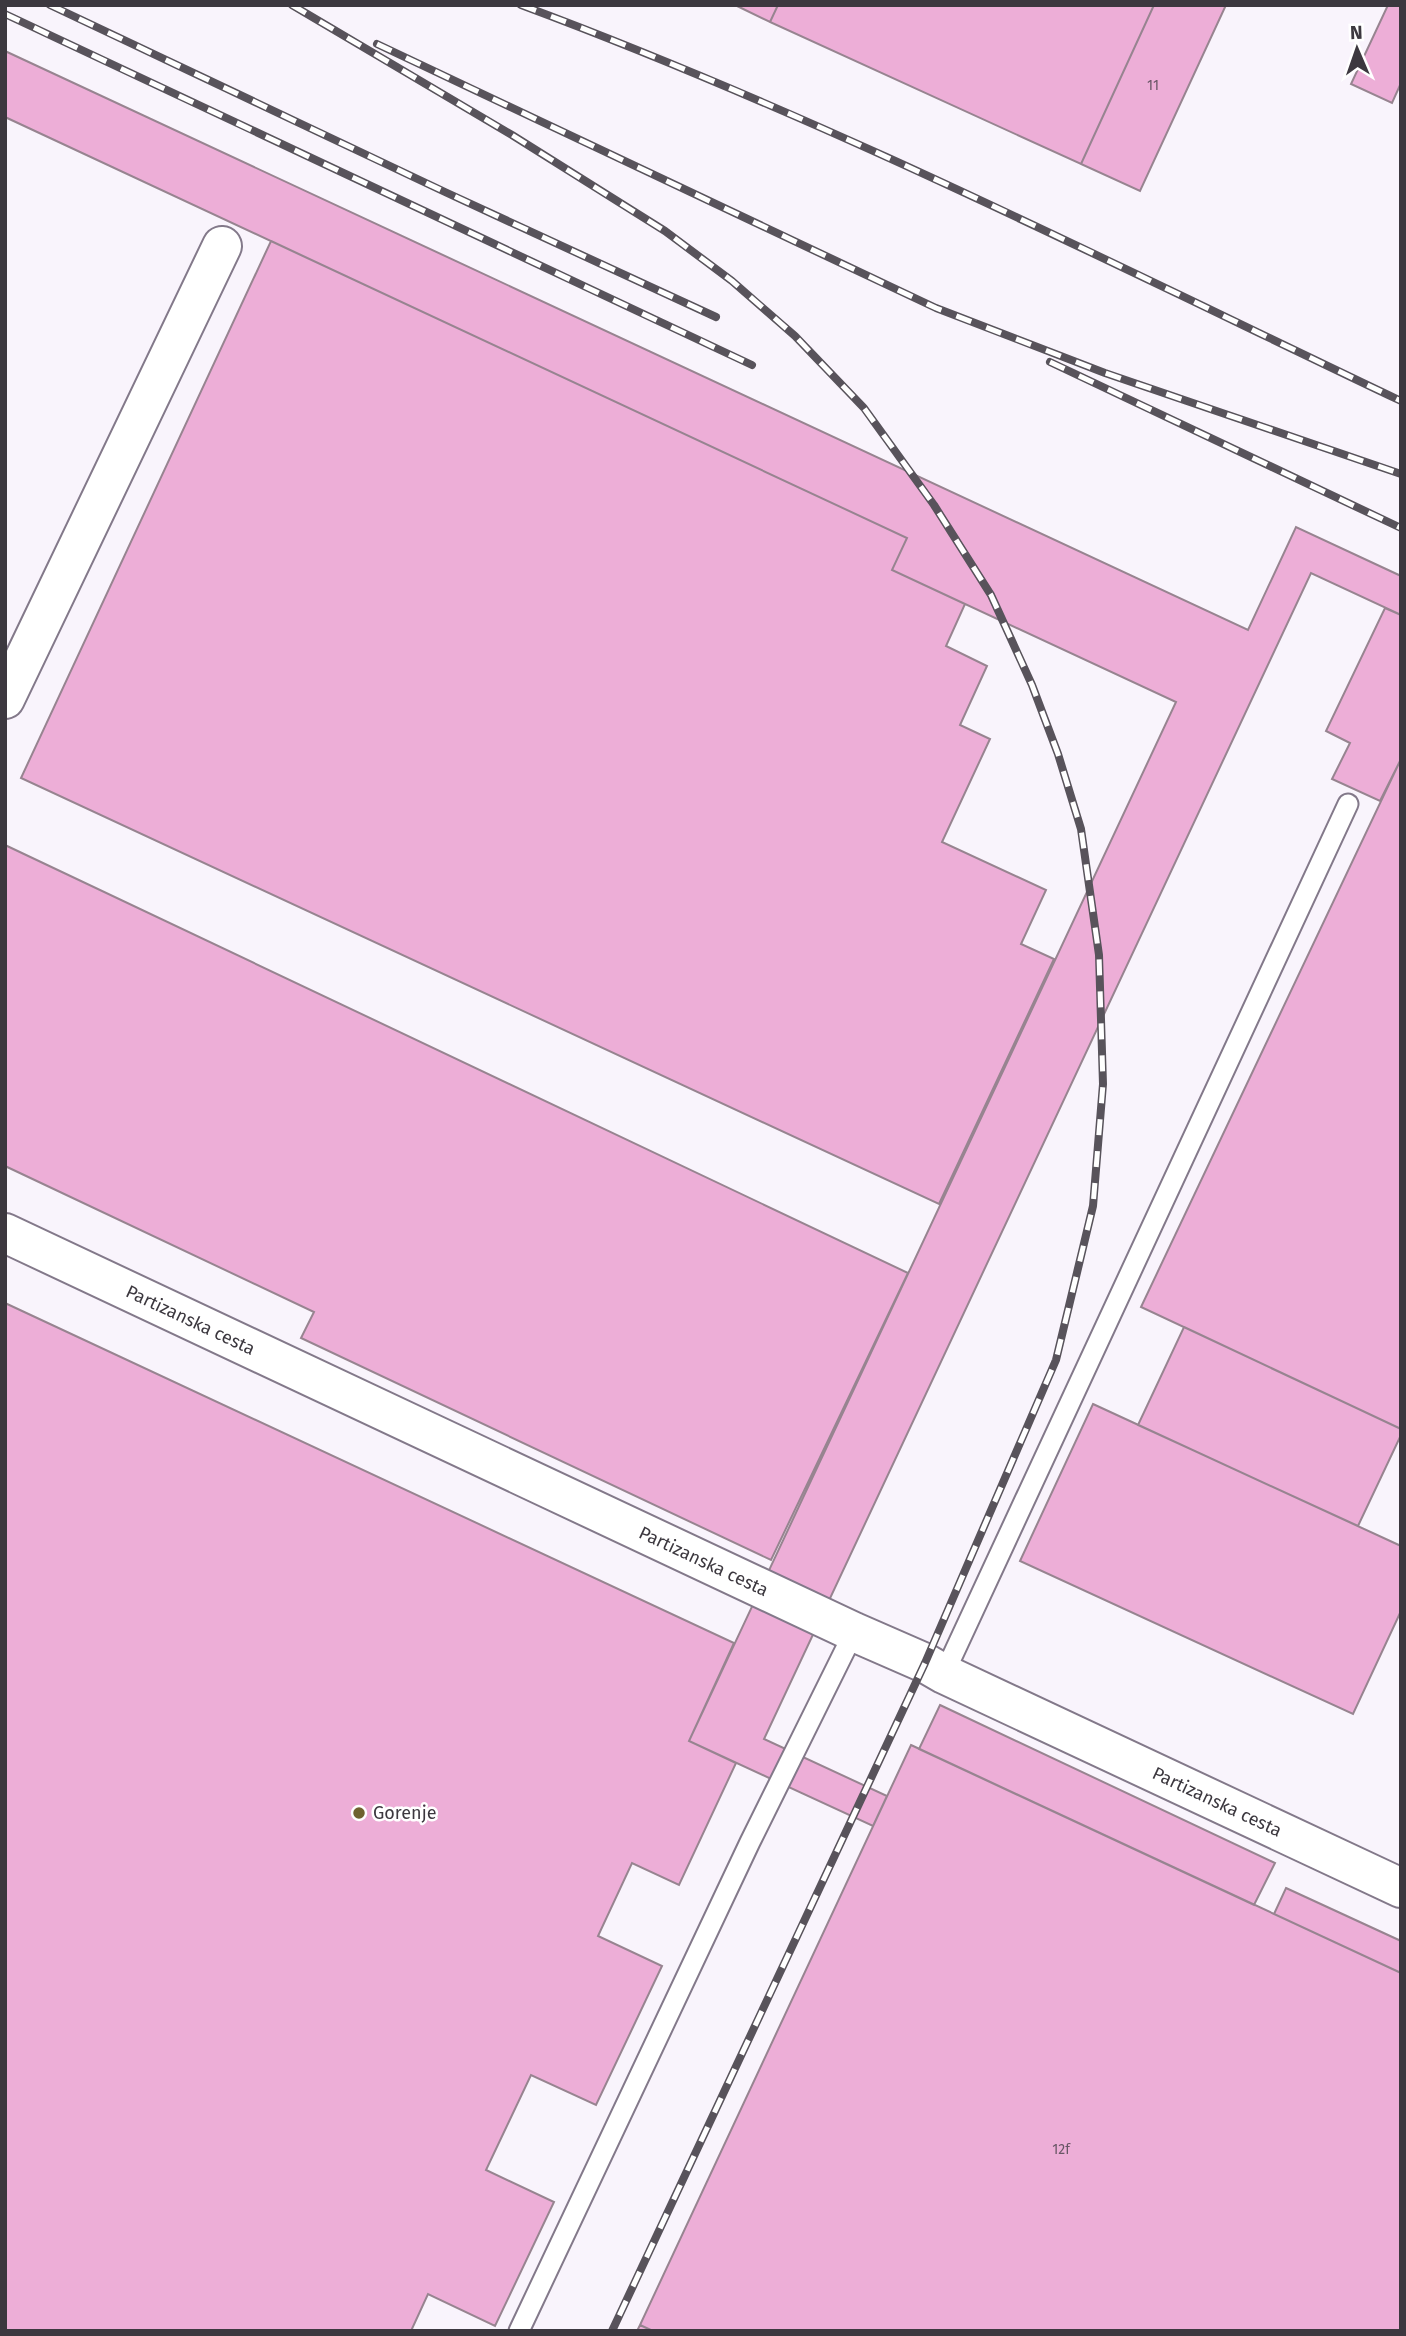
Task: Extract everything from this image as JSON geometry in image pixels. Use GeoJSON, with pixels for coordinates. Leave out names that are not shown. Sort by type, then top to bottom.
{"type":"FeatureCollection","features":[{"type":"Feature","properties":{"kind":"street"},"geometry":{"type":"LineString","coordinates":[[5,699],[222,246]]}},
{"type":"Feature","properties":{"kind":"street","name":"Partizanska cesta"},"geometry":{"type":"LineString","coordinates":[[5,1233],[854,1632],[925,1662],[944,1674],[1401,1888]]}},
{"type":"Feature","properties":{"kind":"lane"},"geometry":{"type":"LineString","coordinates":[[944,1674],[1348,804]]}},
{"type":"Feature","properties":{"kind":"lane"},"geometry":{"type":"LineString","coordinates":[[519,2331],[744,1855],[854,1632]]}},
{"type":"Feature","properties":{"kind":"building"},"geometry":{"type":"Polygon","coordinates":[[[735,5],[778,5],[770,22],[735,5]]]}},
{"type":"Feature","properties":{"kind":"building"},"geometry":{"type":"Polygon","coordinates":[[[778,5],[1154,5],[1081,164],[770,22],[778,5]]]}},
{"type":"Feature","properties":{"kind":"building"},"geometry":{"type":"Polygon","coordinates":[[[1154,5],[1226,5],[1140,191],[1081,164],[1154,5]]]}},
{"type":"Feature","properties":{"kind":"building"},"geometry":{"type":"Polygon","coordinates":[[[1388,5],[1401,5],[1401,83],[1392,103],[1351,84],[1388,5]]]}},
{"type":"Feature","properties":{"kind":"building"},"geometry":{"type":"Polygon","coordinates":[[[5,51],[1248,630],[1296,527],[1401,576],[1401,615],[1311,573],[764,1739],[887,1796],[873,1826],[689,1741],[1176,702],[892,570],[907,538],[5,117],[5,51]]]}},
{"type":"Feature","properties":{"kind":"building"},"geometry":{"type":"Polygon","coordinates":[[[271,241],[907,538],[892,570],[965,604],[946,646],[987,666],[960,725],[990,739],[942,842],[1046,890],[1021,944],[1054,959],[939,1204],[21,778],[271,241]]]}},
{"type":"Feature","properties":{"kind":"building"},"geometry":{"type":"Polygon","coordinates":[[[1385,608],[1401,615],[1401,759],[1380,801],[1332,779],[1350,743],[1326,731],[1385,608]]]}},
{"type":"Feature","properties":{"kind":"building"},"geometry":{"type":"Polygon","coordinates":[[[1401,759],[1401,1429],[1141,1307],[1401,759]]]}},
{"type":"Feature","properties":{"kind":"building"},"geometry":{"type":"Polygon","coordinates":[[[5,845],[908,1273],[771,1560],[301,1338],[314,1312],[5,1166],[5,845]]]}},
{"type":"Feature","properties":{"kind":"building","name":"Gorenje"},"geometry":{"type":"Polygon","coordinates":[[[5,1303],[734,1643],[689,1741],[736,1763],[679,1885],[632,1863],[598,1936],[662,1966],[596,2105],[531,2075],[486,2170],[554,2202],[495,2326],[428,2294],[411,2331],[5,2331],[5,1303]]]}},
{"type":"Feature","properties":{"kind":"building"},"geometry":{"type":"Polygon","coordinates":[[[1184,1327],[1401,1429],[1401,1435],[1358,1526],[1138,1425],[1184,1327]]]}},
{"type":"Feature","properties":{"kind":"building"},"geometry":{"type":"Polygon","coordinates":[[[1093,1404],[1401,1546],[1401,1611],[1353,1714],[1020,1561],[1093,1404]]]}},
{"type":"Feature","properties":{"kind":"building"},"geometry":{"type":"Polygon","coordinates":[[[940,1705],[1275,1863],[1254,1905],[919,1749],[940,1705]]]}},
{"type":"Feature","properties":{"kind":"building"},"geometry":{"type":"Polygon","coordinates":[[[911,1745],[1401,1973],[1401,2331],[653,2331],[640,2325],[911,1745]]]}},
{"type":"Feature","properties":{"kind":"building"},"geometry":{"type":"Polygon","coordinates":[[[1286,1888],[1401,1941],[1401,1973],[1274,1914],[1286,1888]]]}},
{"type":"Feature","properties":{"kind":"building"},"geometry":{"type":"Polygon","coordinates":[[[640,2325],[653,2331],[637,2331],[640,2325]]]}},
{"type":"Feature","properties":{"kind":"railway"},"geometry":{"type":"LineString","coordinates":[[50,5],[716,317]]}},
{"type":"Feature","properties":{"kind":"railway"},"geometry":{"type":"LineString","coordinates":[[292,5],[512,135],[665,231],[732,281],[795,336],[864,408],[934,505],[991,595],[1032,685],[1058,754],[1081,829],[1099,955],[1103,1084],[1093,1206],[1056,1360],[925,1663],[612,2331]]}},
{"type":"Feature","properties":{"kind":"railway"},"geometry":{"type":"LineString","coordinates":[[521,5],[634,49],[856,143],[1401,401]]}},
{"type":"Feature","properties":{"kind":"railway"},"geometry":{"type":"LineString","coordinates":[[5,14],[752,365]]}},
{"type":"Feature","properties":{"kind":"railway"},"geometry":{"type":"LineString","coordinates":[[377,44],[936,308],[1105,373],[1401,474]]}},
{"type":"Feature","properties":{"kind":"railway"},"geometry":{"type":"LineString","coordinates":[[1050,362],[1401,528]]}},
{"type":"Feature","properties":{"kind":"place","name":"Gorenje"},"geometry":{"type":"Point","coordinates":[359,1813]}}]}
